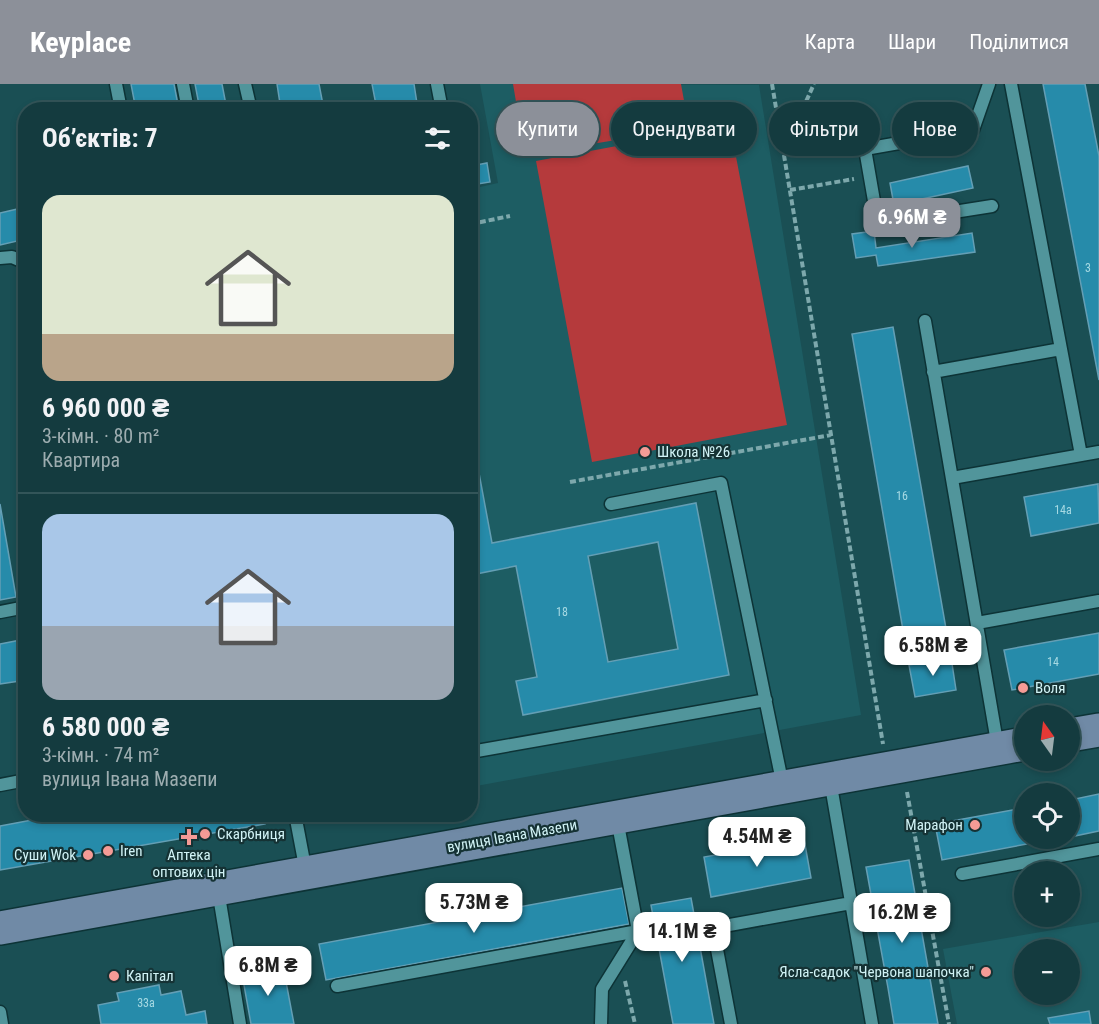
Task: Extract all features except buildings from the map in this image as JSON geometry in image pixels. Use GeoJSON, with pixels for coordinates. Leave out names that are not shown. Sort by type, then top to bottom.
{"type":"FeatureCollection","features":[{"type":"Feature","properties":{"kind":"main road"},"geometry":{"type":"LineString","coordinates":[[1080,733],[1099,730]]}},
{"type":"Feature","properties":{"kind":"main road","name":"вулиця Івана Мазепи"},"geometry":{"type":"LineString","coordinates":[[0,928],[1011,746]]}},
{"type":"Feature","properties":{"kind":"lane"},"geometry":{"type":"LineString","coordinates":[[116,84],[119,102]]}},
{"type":"Feature","properties":{"kind":"lane"},"geometry":{"type":"LineString","coordinates":[[183,84],[186,102]]}},
{"type":"Feature","properties":{"kind":"lane"},"geometry":{"type":"LineString","coordinates":[[245,84],[249,102]]}},
{"type":"Feature","properties":{"kind":"lane"},"geometry":{"type":"LineString","coordinates":[[437,84],[440,102]]}},
{"type":"Feature","properties":{"kind":"lane"},"geometry":{"type":"LineString","coordinates":[[989,84],[973,130],[865,149],[878,224],[992,206]]}},
{"type":"Feature","properties":{"kind":"lane"},"geometry":{"type":"LineString","coordinates":[[1011,84],[1081,455]]}},
{"type":"Feature","properties":{"kind":"lane"},"geometry":{"type":"LineString","coordinates":[[0,258],[12,256],[18,259]]}},
{"type":"Feature","properties":{"kind":"lane"},"geometry":{"type":"LineString","coordinates":[[925,321],[977,623],[1011,746]]}},
{"type":"Feature","properties":{"kind":"lane"},"geometry":{"type":"LineString","coordinates":[[933,372],[1061,349]]}},
{"type":"Feature","properties":{"kind":"lane"},"geometry":{"type":"LineString","coordinates":[[952,478],[1099,452]]}},
{"type":"Feature","properties":{"kind":"lane"},"geometry":{"type":"LineString","coordinates":[[611,504],[721,483],[783,787]]}},
{"type":"Feature","properties":{"kind":"lane"},"geometry":{"type":"LineString","coordinates":[[977,623],[1099,601]]}},
{"type":"Feature","properties":{"kind":"lane"},"geometry":{"type":"LineString","coordinates":[[0,612],[18,609]]}},
{"type":"Feature","properties":{"kind":"lane"},"geometry":{"type":"LineString","coordinates":[[478,751],[766,700]]}},
{"type":"Feature","properties":{"kind":"lane"},"geometry":{"type":"LineString","coordinates":[[830,778],[872,1024]]}},
{"type":"Feature","properties":{"kind":"lane"},"geometry":{"type":"LineString","coordinates":[[0,785],[18,782]]}},
{"type":"Feature","properties":{"kind":"lane"},"geometry":{"type":"LineString","coordinates":[[601,1024],[602,989],[638,931],[617,817]]}},
{"type":"Feature","properties":{"kind":"lane"},"geometry":{"type":"LineString","coordinates":[[296,822],[306,873]]}},
{"type":"Feature","properties":{"kind":"lane"},"geometry":{"type":"LineString","coordinates":[[962,874],[1099,849]]}},
{"type":"Feature","properties":{"kind":"lane"},"geometry":{"type":"LineString","coordinates":[[218,889],[240,1024]]}},
{"type":"Feature","properties":{"kind":"lane"},"geometry":{"type":"LineString","coordinates":[[731,1024],[713,928],[851,903]]}},
{"type":"Feature","properties":{"kind":"lane"},"geometry":{"type":"LineString","coordinates":[[337,986],[638,931]]}},
{"type":"Feature","properties":{"kind":"lane"},"geometry":{"type":"LineString","coordinates":[[0,1012],[2,1024]]}},
{"type":"Feature","properties":{"kind":"path"},"geometry":{"type":"LineString","coordinates":[[772,84],[775,102]]}},
{"type":"Feature","properties":{"kind":"path"},"geometry":{"type":"LineString","coordinates":[[806,102],[814,84]]}},
{"type":"Feature","properties":{"kind":"path"},"geometry":{"type":"LineString","coordinates":[[785,156],[831,435],[895,767],[949,1024]]}},
{"type":"Feature","properties":{"kind":"path"},"geometry":{"type":"LineString","coordinates":[[790,190],[869,176]]}},
{"type":"Feature","properties":{"kind":"path"},"geometry":{"type":"LineString","coordinates":[[478,223],[510,216]]}},
{"type":"Feature","properties":{"kind":"path"},"geometry":{"type":"LineString","coordinates":[[570,482],[831,435]]}},
{"type":"Feature","properties":{"kind":"path"},"geometry":{"type":"LineString","coordinates":[[620,960],[635,1024]]}},
{"type":"Feature","properties":{"kind":"shaded area","name":"Школа №26"},"geometry":{"type":"Polygon","coordinates":[[[480,84],[759,85],[861,715],[478,786],[478,187],[498,183],[480,84]]]}},
{"type":"Feature","properties":{"kind":"shaded area"},"geometry":{"type":"Polygon","coordinates":[[[513,84],[681,84],[684,102],[611,102],[611,141],[599,143],[599,102],[516,102],[513,84]]]}},
{"type":"Feature","properties":{"kind":"shaded area"},"geometry":{"type":"Polygon","coordinates":[[[611,147],[611,156],[736,156],[787,425],[592,462],[536,161],[563,156],[599,156],[599,149],[611,147]]]}},
{"type":"Feature","properties":{"kind":"shaded area","name":"Ясла-садок \"Червона шапочка\""},"geometry":{"type":"Polygon","coordinates":[[[1099,922],[1099,1024],[957,1024],[943,949],[1099,922]]]}},
{"type":"Feature","properties":{"kind":"place","name":"Школа №26"},"geometry":{"type":"Point","coordinates":[645,452]}},
{"type":"Feature","properties":{"kind":"place","name":"Воля"},"geometry":{"type":"Point","coordinates":[1023,688]}},
{"type":"Feature","properties":{"kind":"place","name":"Марафон"},"geometry":{"type":"Point","coordinates":[975,825]}},
{"type":"Feature","properties":{"kind":"place","name":"Скарбниця"},"geometry":{"type":"Point","coordinates":[205,834]}},
{"type":"Feature","properties":{"kind":"place","name":"Аптека оптових цін"},"geometry":{"type":"Point","coordinates":[189,837]}},
{"type":"Feature","properties":{"kind":"place","name":"Iren"},"geometry":{"type":"Point","coordinates":[108,851]}},
{"type":"Feature","properties":{"kind":"place","name":"Суши Wok"},"geometry":{"type":"Point","coordinates":[88,855]}},
{"type":"Feature","properties":{"kind":"place","name":"Ясла-садок \"Червона шапочка\""},"geometry":{"type":"Point","coordinates":[986,972]}},
{"type":"Feature","properties":{"kind":"place","name":"Капітал"},"geometry":{"type":"Point","coordinates":[114,976]}}]}
